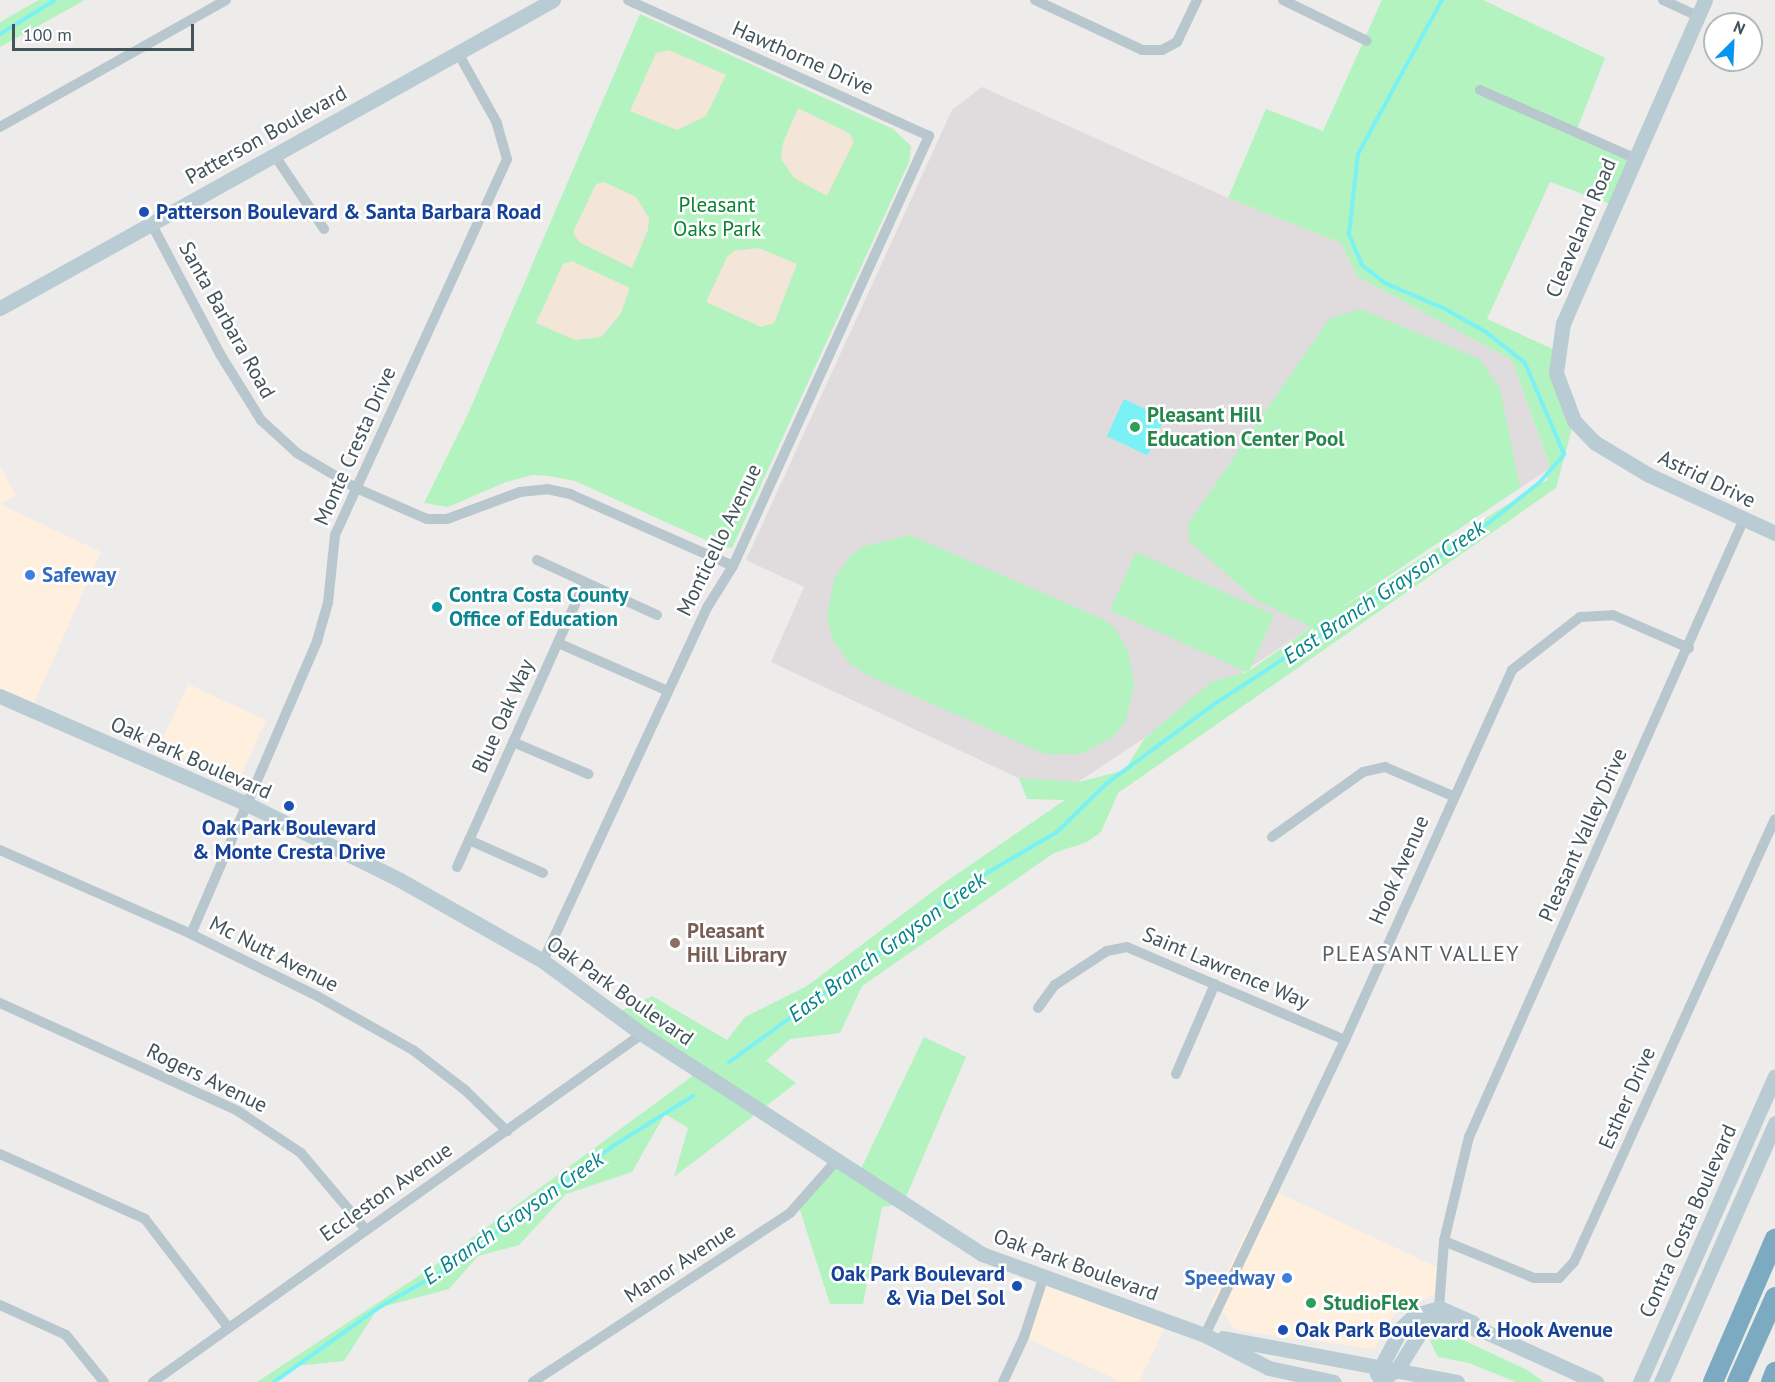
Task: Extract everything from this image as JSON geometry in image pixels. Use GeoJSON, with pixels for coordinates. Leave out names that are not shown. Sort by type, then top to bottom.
{"type":"FeatureCollection","features":[{"type":"Feature","properties":{"kind":"highway"},"geometry":{"type":"LineString","coordinates":[[1713,1382],[1775,1239]]}},
{"type":"Feature","properties":{"kind":"highway"},"geometry":{"type":"LineString","coordinates":[[1737,1382],[1775,1297]]}},
{"type":"Feature","properties":{"kind":"highway"},"geometry":{"type":"LineString","coordinates":[[1771,1382],[1775,1372]]}},
{"type":"Feature","properties":{"kind":"street"},"geometry":{"type":"LineString","coordinates":[[0,127],[226,0]]}},
{"type":"Feature","properties":{"kind":"street","name":"Patterson Boulevard"},"geometry":{"type":"LineString","coordinates":[[0,308],[275,156],[457,51],[553,0]]}},
{"type":"Feature","properties":{"kind":"street","name":"Hawthorne Drive"},"geometry":{"type":"LineString","coordinates":[[628,0],[929,136]]}},
{"type":"Feature","properties":{"kind":"street"},"geometry":{"type":"LineString","coordinates":[[1035,0],[1142,50],[1162,51],[1177,42],[1197,0]]}},
{"type":"Feature","properties":{"kind":"street"},"geometry":{"type":"LineString","coordinates":[[1283,0],[1367,41]]}},
{"type":"Feature","properties":{"kind":"street"},"geometry":{"type":"LineString","coordinates":[[1662,0],[1698,16]]}},
{"type":"Feature","properties":{"kind":"street","name":"Cleaveland Road"},"geometry":{"type":"LineString","coordinates":[[1622,458],[1594,442],[1574,421],[1556,373],[1557,342],[1634,158],[1705,0]]}},
{"type":"Feature","properties":{"kind":"street","name":"Monte Cresta Drive"},"geometry":{"type":"LineString","coordinates":[[191,934],[316,641],[328,603],[335,535],[507,159],[497,123],[457,51]]}},
{"type":"Feature","properties":{"kind":"street"},"geometry":{"type":"LineString","coordinates":[[1480,90],[1634,158]]}},
{"type":"Feature","properties":{"kind":"street","name":"Monticello Avenue"},"geometry":{"type":"LineString","coordinates":[[543,961],[708,606],[733,566],[929,136]]}},
{"type":"Feature","properties":{"kind":"street"},"geometry":{"type":"LineString","coordinates":[[275,156],[324,229]]}},
{"type":"Feature","properties":{"kind":"street","name":"Santa Barbara Road"},"geometry":{"type":"LineString","coordinates":[[151,224],[220,354],[261,420],[297,453],[356,488],[427,519],[447,519],[520,492],[547,489],[570,494],[733,566]]}},
{"type":"Feature","properties":{"kind":"street","name":"Astrid Drive"},"geometry":{"type":"LineString","coordinates":[[1622,458],[1743,521],[1775,533]]}},
{"type":"Feature","properties":{"kind":"street","name":"Pleasant Valley Drive"},"geometry":{"type":"LineString","coordinates":[[1439,1308],[1444,1241],[1469,1137],[1689,648],[1743,521]]}},
{"type":"Feature","properties":{"kind":"street"},"geometry":{"type":"LineString","coordinates":[[537,560],[657,615]]}},
{"type":"Feature","properties":{"kind":"street","name":"Blue Oak Way"},"geometry":{"type":"LineString","coordinates":[[457,867],[585,582]]}},
{"type":"Feature","properties":{"kind":"street","name":"Hook Avenue"},"geometry":{"type":"LineString","coordinates":[[1205,1335],[1345,1040],[1453,796],[1512,670],[1580,616],[1613,615],[1689,648]]}},
{"type":"Feature","properties":{"kind":"street"},"geometry":{"type":"LineString","coordinates":[[558,643],[668,692]]}},
{"type":"Feature","properties":{"kind":"street","name":"Oak Park Boulevard"},"geometry":{"type":"LineString","coordinates":[[0,696],[247,804],[400,880],[543,961],[642,1034],[974,1249],[1043,1279],[1205,1335],[1326,1360],[1382,1365],[1457,1382]]}},
{"type":"Feature","properties":{"kind":"street"},"geometry":{"type":"LineString","coordinates":[[513,741],[588,774]]}},
{"type":"Feature","properties":{"kind":"street"},"geometry":{"type":"LineString","coordinates":[[1272,837],[1363,772],[1385,767],[1453,796]]}},
{"type":"Feature","properties":{"kind":"street","name":"Esther Drive"},"geometry":{"type":"LineString","coordinates":[[1444,1241],[1534,1278],[1559,1278],[1574,1262],[1775,819]]}},
{"type":"Feature","properties":{"kind":"street"},"geometry":{"type":"LineString","coordinates":[[469,840],[543,873]]}},
{"type":"Feature","properties":{"kind":"street","name":"Mc Nutt Avenue"},"geometry":{"type":"LineString","coordinates":[[0,850],[191,934],[317,996],[413,1050],[465,1090],[507,1131]]}},
{"type":"Feature","properties":{"kind":"street","name":"Saint Lawrence Way"},"geometry":{"type":"LineString","coordinates":[[1038,1008],[1055,986],[1107,951],[1127,947],[1345,1040]]}},
{"type":"Feature","properties":{"kind":"street"},"geometry":{"type":"LineString","coordinates":[[1176,1074],[1215,984]]}},
{"type":"Feature","properties":{"kind":"street","name":"Rogers Avenue"},"geometry":{"type":"LineString","coordinates":[[0,1003],[238,1111],[301,1153],[366,1230]]}},
{"type":"Feature","properties":{"kind":"street","name":"Eccleston Avenue"},"geometry":{"type":"LineString","coordinates":[[153,1382],[642,1034]]}},
{"type":"Feature","properties":{"kind":"street","name":"Contra Costa Boulevard"},"geometry":{"type":"LineString","coordinates":[[1640,1382],[1775,1076]]}},
{"type":"Feature","properties":{"kind":"street","name":"Contra Costa Boulevard"},"geometry":{"type":"LineString","coordinates":[[1661,1382],[1775,1123]]}},
{"type":"Feature","properties":{"kind":"street"},"geometry":{"type":"LineString","coordinates":[[0,1154],[145,1219],[228,1327]]}},
{"type":"Feature","properties":{"kind":"street","name":"Manor Avenue"},"geometry":{"type":"LineString","coordinates":[[533,1382],[789,1213],[836,1161]]}},
{"type":"Feature","properties":{"kind":"street"},"geometry":{"type":"LineString","coordinates":[[1003,1382],[1024,1337],[1043,1279]]}},
{"type":"Feature","properties":{"kind":"street"},"geometry":{"type":"LineString","coordinates":[[0,1305],[66,1335],[104,1382]]}},
{"type":"Feature","properties":{"kind":"street"},"geometry":{"type":"LineString","coordinates":[[1374,1382],[1408,1320],[1439,1308],[1457,1313],[1486,1332],[1596,1382]]}},
{"type":"Feature","properties":{"kind":"street"},"geometry":{"type":"LineString","coordinates":[[1380,1382],[1398,1368],[1420,1330],[1430,1323],[1446,1321],[1486,1332]]}},
{"type":"Feature","properties":{"kind":"street","name":"Oak Park Boulevard"},"geometry":{"type":"LineString","coordinates":[[1205,1335],[1297,1382]]}},
{"type":"Feature","properties":{"kind":"street","name":"Oak Park Boulevard"},"geometry":{"type":"LineString","coordinates":[[1269,1368],[1334,1382]]}},
{"type":"Feature","properties":{"kind":"shaded area"},"geometry":{"type":"Polygon","coordinates":[[[982,87],[1228,198],[1341,243],[1358,277],[1512,360],[1550,468],[1057,796],[771,662],[804,587],[746,560],[952,110],[982,87]]]}},
{"type":"Feature","properties":{"kind":"shaded area"},"geometry":{"type":"Polygon","coordinates":[[[0,466],[16,496],[0,504],[0,466]]]}},
{"type":"Feature","properties":{"kind":"shaded area"},"geometry":{"type":"Polygon","coordinates":[[[0,504],[101,552],[31,710],[0,696],[0,504]]]}},
{"type":"Feature","properties":{"kind":"shaded area"},"geometry":{"type":"Polygon","coordinates":[[[188,684],[266,720],[239,780],[231,780],[159,747],[188,684]]]}},
{"type":"Feature","properties":{"kind":"shaded area"},"geometry":{"type":"Polygon","coordinates":[[[1268,1188],[1437,1267],[1436,1294],[1396,1312],[1374,1349],[1235,1330],[1224,1313],[1210,1306],[1268,1188]]]}},
{"type":"Feature","properties":{"kind":"shaded area"},"geometry":{"type":"Polygon","coordinates":[[[1043,1279],[1168,1321],[1139,1382],[1122,1382],[1024,1337],[1043,1279]]]}},
{"type":"Feature","properties":{"kind":"green space"},"geometry":{"type":"Polygon","coordinates":[[[39,0],[85,0],[0,47],[0,22],[39,0]]]}},
{"type":"Feature","properties":{"kind":"green space"},"geometry":{"type":"Polygon","coordinates":[[[1382,0],[1483,0],[1605,58],[1576,132],[1634,158],[1613,205],[1550,182],[1487,319],[1557,351],[1574,421],[1556,488],[1118,793],[1101,832],[1087,842],[1054,853],[862,986],[840,1033],[790,1039],[766,1061],[796,1083],[674,1177],[688,1128],[665,1114],[632,1172],[566,1194],[519,1245],[478,1256],[449,1289],[378,1308],[344,1361],[294,1366],[274,1382],[257,1382],[434,1266],[698,1072],[615,1014],[652,996],[727,1040],[745,1017],[807,986],[944,883],[1065,800],[1027,799],[1019,778],[1079,782],[1125,770],[1144,739],[1211,682],[1247,672],[1110,610],[1136,552],[1274,615],[1249,671],[1311,627],[1256,600],[1189,541],[1188,524],[1329,319],[1360,309],[1480,359],[1500,389],[1520,488],[1333,613],[1547,480],[1550,467],[1512,360],[1358,277],[1341,243],[1228,198],[1266,109],[1323,131],[1382,0]]]}},
{"type":"Feature","properties":{"kind":"green space","name":"Pleasant Oaks Park"},"geometry":{"type":"Polygon","coordinates":[[[640,14],[893,129],[911,146],[909,162],[732,548],[721,547],[575,481],[549,476],[532,475],[506,482],[448,507],[424,503],[468,414],[640,14]]]}},
{"type":"Feature","properties":{"kind":"green space"},"geometry":{"type":"Polygon","coordinates":[[[910,535],[1100,618],[1114,627],[1128,651],[1134,684],[1126,720],[1113,737],[1081,754],[1045,754],[867,675],[849,663],[833,640],[827,617],[834,579],[851,555],[865,546],[910,535]]]}},
{"type":"Feature","properties":{"kind":"green space"},"geometry":{"type":"Polygon","coordinates":[[[924,1037],[966,1057],[903,1204],[882,1207],[863,1304],[830,1304],[798,1204],[836,1161],[858,1175],[924,1037]]]}},
{"type":"Feature","properties":{"kind":"green space"},"geometry":{"type":"Polygon","coordinates":[[[1444,1331],[1527,1370],[1544,1382],[1516,1382],[1469,1363],[1438,1357],[1430,1341],[1444,1331]]]}},
{"type":"Feature","properties":{"kind":"sand"},"geometry":{"type":"Polygon","coordinates":[[[669,50],[726,75],[706,116],[677,130],[630,111],[656,53],[669,50]]]}},
{"type":"Feature","properties":{"kind":"sand"},"geometry":{"type":"Polygon","coordinates":[[[798,108],[849,133],[854,142],[827,196],[794,178],[781,159],[783,143],[798,108]]]}},
{"type":"Feature","properties":{"kind":"sand"},"geometry":{"type":"Polygon","coordinates":[[[604,182],[636,197],[649,218],[648,230],[632,268],[579,242],[573,232],[596,184],[604,182]]]}},
{"type":"Feature","properties":{"kind":"sand"},"geometry":{"type":"Polygon","coordinates":[[[759,248],[797,264],[774,323],[761,327],[706,302],[727,257],[734,251],[759,248]]]}},
{"type":"Feature","properties":{"kind":"sand"},"geometry":{"type":"Polygon","coordinates":[[[572,261],[630,288],[620,315],[601,337],[575,340],[536,323],[563,264],[572,261]]]}},
{"type":"Feature","properties":{"kind":"water","name":"Pleasant Hill Education Center Pool"},"geometry":{"type":"Polygon","coordinates":[[[1124,399],[1165,418],[1147,455],[1107,436],[1124,399]]]}},
{"type":"Feature","properties":{"kind":"waterway"},"geometry":{"type":"LineString","coordinates":[[0,34],[55,0]]}},
{"type":"Feature","properties":{"kind":"waterway","name":"East Branch Grayson Creek"},"geometry":{"type":"LineString","coordinates":[[729,1062],[885,949],[956,891],[1057,832],[1106,784],[1216,703],[1477,532],[1540,482],[1564,454],[1525,363],[1486,332],[1443,308],[1385,283],[1362,265],[1349,234],[1358,154],[1442,0]]}},
{"type":"Feature","properties":{"kind":"waterway","name":"E. Branch Grayson Creek"},"geometry":{"type":"LineString","coordinates":[[274,1382],[378,1308],[447,1269],[616,1144],[693,1096]]}},
{"type":"Feature","properties":{"kind":"place","name":"Patterson Boulevard & Santa Barbara Road"},"geometry":{"type":"Point","coordinates":[144,212]}},
{"type":"Feature","properties":{"kind":"place","name":"Pleasant Hill Education Center Pool"},"geometry":{"type":"Point","coordinates":[1135,427]}},
{"type":"Feature","properties":{"kind":"place","name":"Safeway"},"geometry":{"type":"Point","coordinates":[30,575]}},
{"type":"Feature","properties":{"kind":"place","name":"Contra Costa County Office of Education"},"geometry":{"type":"Point","coordinates":[437,607]}},
{"type":"Feature","properties":{"kind":"place","name":"Oak Park Boulevard & Monte Cresta Drive"},"geometry":{"type":"Point","coordinates":[289,806]}},
{"type":"Feature","properties":{"kind":"place","name":"Pleasant Hill Library"},"geometry":{"type":"Point","coordinates":[675,943]}},
{"type":"Feature","properties":{"kind":"place","name":"Speedway"},"geometry":{"type":"Point","coordinates":[1287,1278]}},
{"type":"Feature","properties":{"kind":"place","name":"Oak Park Boulevard & Via Del Sol"},"geometry":{"type":"Point","coordinates":[1017,1286]}},
{"type":"Feature","properties":{"kind":"place","name":"StudioFlex"},"geometry":{"type":"Point","coordinates":[1311,1303]}},
{"type":"Feature","properties":{"kind":"place","name":"Oak Park Boulevard & Hook Avenue"},"geometry":{"type":"Point","coordinates":[1283,1330]}},
{"type":"Feature","properties":{"kind":"district","name":"PLEASANT VALLEY"},"geometry":{"type":"Point","coordinates":[1421,954]}}]}
